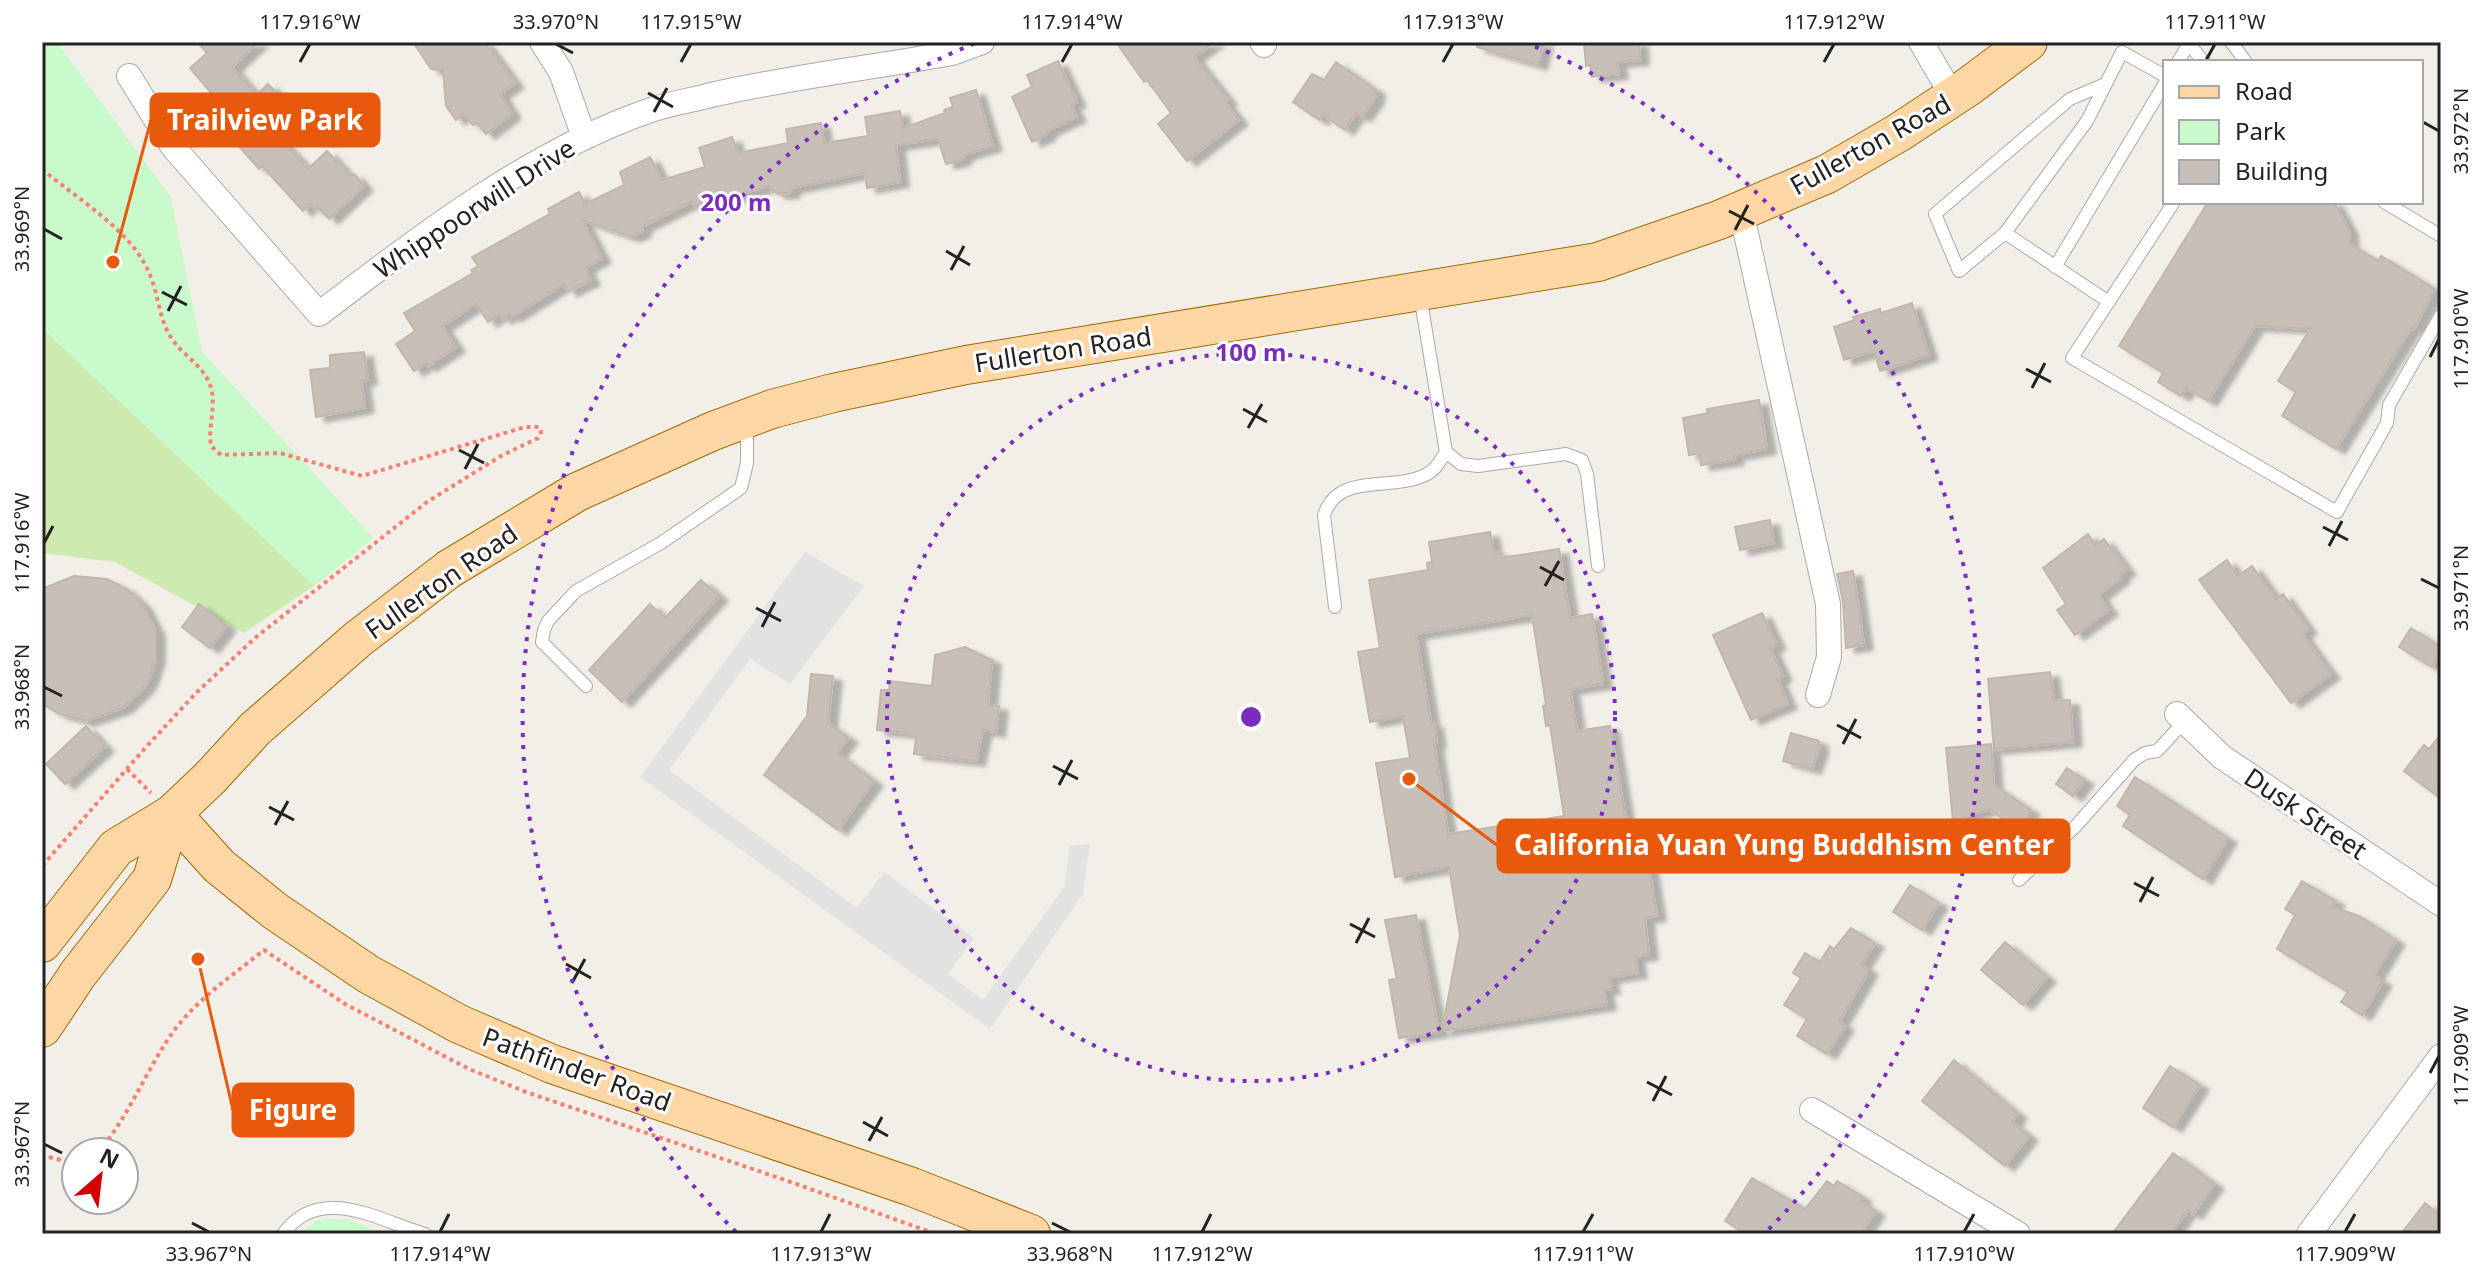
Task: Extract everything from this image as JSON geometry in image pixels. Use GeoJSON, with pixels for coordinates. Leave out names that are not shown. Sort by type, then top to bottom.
{"type":"FeatureCollection","features":[{"type":"Feature","properties":{"kind":"main road","name":"Fullerton Road"},"geometry":{"type":"LineString","coordinates":[[42,943],[116,848],[172,814],[255,729],[358,639],[449,569],[577,492],[713,431],[833,393],[966,365],[1598,262],[1741,211],[1827,174],[1953,97],[2028,42]]}},
{"type":"Feature","properties":{"kind":"main road","name":"Fullerton Road"},"geometry":{"type":"LineString","coordinates":[[42,1028],[78,974],[152,879],[172,814]]}},
{"type":"Feature","properties":{"kind":"main road","name":"Pathfinder Road"},"geometry":{"type":"LineString","coordinates":[[172,814],[219,866],[275,911],[368,974],[459,1024],[565,1069],[912,1187],[1031,1234]]}},
{"type":"Feature","properties":{"kind":"street"},"geometry":{"type":"LineString","coordinates":[[542,42],[561,72],[584,137]]}},
{"type":"Feature","properties":{"kind":"street","name":"Whippoorwill Drive"},"geometry":{"type":"LineString","coordinates":[[129,76],[173,147],[319,314],[418,239],[584,137],[650,110],[744,87],[890,53],[952,53],[982,42]]}},
{"type":"Feature","properties":{"kind":"street"},"geometry":{"type":"LineString","coordinates":[[1921,42],[1953,97]]}},
{"type":"Feature","properties":{"kind":"street"},"geometry":{"type":"LineString","coordinates":[[1741,211],[1828,604],[1829,657],[1818,695]]}},
{"type":"Feature","properties":{"kind":"street","name":"Dusk Street"},"geometry":{"type":"LineString","coordinates":[[2181,718],[2222,757],[2441,904]]}},
{"type":"Feature","properties":{"kind":"street"},"geometry":{"type":"LineString","coordinates":[[2309,1234],[2441,1056]]}},
{"type":"Feature","properties":{"kind":"street"},"geometry":{"type":"LineString","coordinates":[[1812,1110],[2018,1234]]}},
{"type":"Feature","properties":{"kind":"lane"},"geometry":{"type":"LineString","coordinates":[[2231,42],[2244,60]]}},
{"type":"Feature","properties":{"kind":"lane"},"geometry":{"type":"LineString","coordinates":[[2188,43],[2202,60]]}},
{"type":"Feature","properties":{"kind":"lane"},"geometry":{"type":"LineString","coordinates":[[2103,85],[2070,99],[1935,214],[1959,271],[2005,233],[2087,121],[2122,52],[2163,75]]}},
{"type":"Feature","properties":{"kind":"lane"},"geometry":{"type":"LineString","coordinates":[[2055,267],[2163,86]]}},
{"type":"Feature","properties":{"kind":"lane"},"geometry":{"type":"LineString","coordinates":[[2173,204],[2072,358],[2337,512],[2387,423],[2389,405],[2441,315]]}},
{"type":"Feature","properties":{"kind":"lane"},"geometry":{"type":"LineString","coordinates":[[2387,204],[2441,236]]}},
{"type":"Feature","properties":{"kind":"lane"},"geometry":{"type":"LineString","coordinates":[[2005,233],[2109,302]]}},
{"type":"Feature","properties":{"kind":"lane"},"geometry":{"type":"LineString","coordinates":[[1419,292],[1446,452],[1461,464],[1478,466],[1566,454],[1582,460],[1587,474],[1598,566]]}},
{"type":"Feature","properties":{"kind":"lane"},"geometry":{"type":"LineString","coordinates":[[586,686],[542,642],[548,621],[576,591],[661,543],[741,488],[747,463],[747,419]]}},
{"type":"Feature","properties":{"kind":"lane"},"geometry":{"type":"LineString","coordinates":[[1335,607],[1324,515],[1329,501],[1341,491],[1424,476],[1435,468],[1446,452]]}},
{"type":"Feature","properties":{"kind":"lane"},"geometry":{"type":"LineString","coordinates":[[2019,880],[2075,827],[2134,760],[2145,753],[2157,751],[2181,718]]}},
{"type":"Feature","properties":{"kind":"lane"},"geometry":{"type":"LineString","coordinates":[[283,1234],[292,1221],[314,1208],[344,1207],[425,1234]]}},
{"type":"Feature","properties":{"kind":"path"},"geometry":{"type":"LineString","coordinates":[[42,169],[119,232],[142,261],[171,338],[206,375],[212,390],[209,436],[211,446],[221,455],[280,453],[362,476],[525,427],[539,427],[541,432],[538,438],[501,456],[427,502],[255,638],[196,693],[42,866]]}},
{"type":"Feature","properties":{"kind":"path"},"geometry":{"type":"LineString","coordinates":[[110,1136],[173,1033],[193,1008],[211,990],[264,950],[345,1004],[469,1069],[526,1092],[936,1234]]}},
{"type":"Feature","properties":{"kind":"path"},"geometry":{"type":"LineString","coordinates":[[49,1157],[60,1160]]}},
{"type":"Feature","properties":{"kind":"green space"},"geometry":{"type":"Polygon","coordinates":[[[42,42],[56,42],[170,196],[202,352],[373,538],[314,586],[244,633],[115,562],[42,553],[42,42]]]}},
{"type":"Feature","properties":{"kind":"green space"},"geometry":{"type":"Polygon","coordinates":[[[42,42],[56,42],[170,196],[202,352],[373,538],[314,586],[42,328],[42,42]]]}},
{"type":"Feature","properties":{"kind":"green space"},"geometry":{"type":"Polygon","coordinates":[[[345,1219],[387,1234],[299,1234],[318,1220],[345,1219]]]}},
{"type":"Feature","properties":{"kind":"shaded area"},"geometry":{"type":"Polygon","coordinates":[[[805,552],[864,586],[790,684],[750,659],[669,770],[857,908],[884,872],[974,938],[948,974],[983,1000],[1064,887],[1070,846],[1090,844],[1083,894],[990,1029],[640,777],[805,552]]]}},
{"type":"Feature","properties":{"kind":"building"},"geometry":{"type":"Polygon","coordinates":[[[197,42],[259,42],[232,67],[256,95],[268,84],[287,104],[294,97],[309,112],[282,141],[308,169],[327,151],[364,186],[329,219],[318,207],[316,210],[310,204],[303,211],[236,143],[246,134],[190,68],[207,53],[197,42]]]}},
{"type":"Feature","properties":{"kind":"building"},"geometry":{"type":"Polygon","coordinates":[[[413,42],[484,42],[515,83],[500,94],[512,114],[486,134],[463,114],[456,120],[446,106],[443,70],[431,69],[413,42]]]}},
{"type":"Feature","properties":{"kind":"building"},"geometry":{"type":"Polygon","coordinates":[[[1116,42],[1214,42],[1194,57],[1228,100],[1225,102],[1239,120],[1187,161],[1158,124],[1171,113],[1116,42]]]}},
{"type":"Feature","properties":{"kind":"building"},"geometry":{"type":"Polygon","coordinates":[[[1478,42],[1544,42],[1538,65],[1477,47],[1478,42]]]}},
{"type":"Feature","properties":{"kind":"building"},"geometry":{"type":"Polygon","coordinates":[[[1584,42],[1639,42],[1640,60],[1617,62],[1619,74],[1592,77],[1590,65],[1586,66],[1584,42]]]}},
{"type":"Feature","properties":{"kind":"building"},"geometry":{"type":"Polygon","coordinates":[[[1058,61],[1077,102],[1071,105],[1077,117],[1032,142],[1012,97],[1032,87],[1027,75],[1058,61]]]}},
{"type":"Feature","properties":{"kind":"building"},"geometry":{"type":"Polygon","coordinates":[[[1336,62],[1377,91],[1362,117],[1356,113],[1345,130],[1323,115],[1319,120],[1293,102],[1312,74],[1324,80],[1336,62]]]}},
{"type":"Feature","properties":{"kind":"building"},"geometry":{"type":"Polygon","coordinates":[[[976,90],[993,146],[946,164],[938,139],[896,145],[900,182],[867,188],[865,173],[792,188],[790,193],[778,194],[768,186],[708,205],[707,202],[694,206],[693,201],[643,226],[642,232],[631,237],[582,220],[602,258],[585,268],[591,280],[568,292],[564,284],[512,317],[510,314],[503,319],[500,314],[488,322],[476,304],[442,326],[456,347],[428,366],[426,363],[414,371],[396,344],[415,331],[404,313],[473,273],[471,270],[478,266],[472,257],[550,214],[548,209],[579,192],[585,204],[624,185],[620,172],[650,157],[662,180],[705,167],[699,148],[732,137],[738,153],[788,143],[786,129],[821,123],[824,143],[868,136],[865,117],[900,111],[903,128],[945,113],[944,110],[953,107],[950,98],[976,90]]]}},
{"type":"Feature","properties":{"kind":"building"},"geometry":{"type":"Polygon","coordinates":[[[2207,204],[2335,204],[2349,230],[2350,244],[2378,261],[2381,256],[2435,289],[2414,329],[2412,327],[2336,449],[2282,416],[2296,392],[2278,381],[2310,329],[2255,326],[2208,401],[2186,388],[2181,396],[2158,382],[2163,373],[2119,346],[2207,204]]]}},
{"type":"Feature","properties":{"kind":"building"},"geometry":{"type":"Polygon","coordinates":[[[1912,303],[1929,355],[1880,371],[1874,351],[1844,360],[1834,327],[1855,320],[1853,317],[1880,309],[1881,313],[1912,303]]]}},
{"type":"Feature","properties":{"kind":"building"},"geometry":{"type":"Polygon","coordinates":[[[364,352],[368,380],[361,381],[365,408],[316,417],[310,370],[330,368],[330,355],[364,352]]]}},
{"type":"Feature","properties":{"kind":"building"},"geometry":{"type":"Polygon","coordinates":[[[1759,400],[1767,449],[1734,455],[1735,460],[1701,465],[1700,453],[1689,455],[1683,418],[1708,413],[1707,409],[1759,400]]]}},
{"type":"Feature","properties":{"kind":"building"},"geometry":{"type":"Polygon","coordinates":[[[1770,520],[1774,543],[1740,550],[1735,527],[1770,520]]]}},
{"type":"Feature","properties":{"kind":"building"},"geometry":{"type":"Polygon","coordinates":[[[1490,532],[1494,552],[1499,551],[1501,558],[1559,549],[1570,618],[1592,614],[1603,684],[1570,689],[1577,731],[1610,726],[1627,827],[1642,824],[1657,916],[1645,918],[1649,955],[1635,957],[1638,973],[1609,978],[1611,989],[1604,990],[1607,1005],[1442,1031],[1460,935],[1449,867],[1395,877],[1376,763],[1410,758],[1403,716],[1370,722],[1358,652],[1380,648],[1369,580],[1428,570],[1427,563],[1432,562],[1429,542],[1490,532]],[[1532,615],[1416,634],[1431,724],[1434,723],[1437,743],[1434,743],[1448,834],[1564,816],[1550,725],[1546,726],[1543,706],[1546,705],[1532,615]]]}},
{"type":"Feature","properties":{"kind":"building"},"geometry":{"type":"Polygon","coordinates":[[[2088,534],[2096,545],[2104,539],[2127,570],[2100,594],[2109,610],[2075,635],[2057,610],[2066,604],[2043,568],[2088,534]]]}},
{"type":"Feature","properties":{"kind":"building"},"geometry":{"type":"Polygon","coordinates":[[[2227,560],[2238,576],[2252,566],[2276,599],[2283,594],[2308,629],[2302,634],[2331,674],[2291,703],[2199,580],[2227,560]]]}},
{"type":"Feature","properties":{"kind":"building"},"geometry":{"type":"Polygon","coordinates":[[[1853,571],[1864,645],[1846,648],[1843,601],[1837,574],[1853,571]]]}},
{"type":"Feature","properties":{"kind":"building"},"geometry":{"type":"Polygon","coordinates":[[[74,576],[107,579],[127,589],[143,605],[156,631],[156,658],[149,680],[142,690],[123,708],[86,721],[60,714],[42,704],[42,589],[74,576]]]}},
{"type":"Feature","properties":{"kind":"building"},"geometry":{"type":"Polygon","coordinates":[[[701,580],[719,596],[622,702],[589,670],[650,604],[665,618],[701,580]]]}},
{"type":"Feature","properties":{"kind":"building"},"geometry":{"type":"Polygon","coordinates":[[[199,604],[227,626],[210,648],[182,627],[199,604]]]}},
{"type":"Feature","properties":{"kind":"building"},"geometry":{"type":"Polygon","coordinates":[[[1762,613],[1777,645],[1770,648],[1783,676],[1777,679],[1788,704],[1751,720],[1713,635],[1762,613]]]}},
{"type":"Feature","properties":{"kind":"building"},"geometry":{"type":"Polygon","coordinates":[[[2411,628],[2441,647],[2432,667],[2399,647],[2411,628]]]}},
{"type":"Feature","properties":{"kind":"building"},"geometry":{"type":"Polygon","coordinates":[[[965,647],[992,660],[988,705],[999,706],[996,732],[983,730],[976,761],[914,754],[916,737],[909,736],[909,733],[877,730],[881,690],[889,690],[890,681],[932,686],[935,655],[965,647]]]}},
{"type":"Feature","properties":{"kind":"building"},"geometry":{"type":"Polygon","coordinates":[[[2050,672],[2054,701],[2070,700],[2073,742],[1994,749],[1988,679],[2050,672]]]}},
{"type":"Feature","properties":{"kind":"building"},"geometry":{"type":"Polygon","coordinates":[[[811,674],[833,676],[828,723],[849,738],[837,753],[874,781],[838,830],[764,775],[807,716],[811,674]]]}},
{"type":"Feature","properties":{"kind":"building"},"geometry":{"type":"Polygon","coordinates":[[[86,726],[105,747],[65,784],[46,764],[86,726]]]}},
{"type":"Feature","properties":{"kind":"building"},"geometry":{"type":"Polygon","coordinates":[[[1791,733],[1819,741],[1820,747],[1812,769],[1783,761],[1791,733]]]}},
{"type":"Feature","properties":{"kind":"building"},"geometry":{"type":"Polygon","coordinates":[[[2441,734],[2441,799],[2404,771],[2424,745],[2429,749],[2441,734]]]}},
{"type":"Feature","properties":{"kind":"building"},"geometry":{"type":"Polygon","coordinates":[[[1991,744],[1994,785],[2031,810],[2018,829],[1989,809],[1953,821],[1946,748],[1991,744]]]}},
{"type":"Feature","properties":{"kind":"building"},"geometry":{"type":"Polygon","coordinates":[[[2067,768],[2085,780],[2073,796],[2056,784],[2067,768]]]}},
{"type":"Feature","properties":{"kind":"building"},"geometry":{"type":"Polygon","coordinates":[[[2135,777],[2228,838],[2203,879],[2123,826],[2130,815],[2117,806],[2135,777]]]}},
{"type":"Feature","properties":{"kind":"building"},"geometry":{"type":"Polygon","coordinates":[[[2302,881],[2336,901],[2332,907],[2359,916],[2396,940],[2374,976],[2383,981],[2362,1015],[2341,1002],[2348,992],[2277,949],[2295,915],[2285,909],[2302,881]]]}},
{"type":"Feature","properties":{"kind":"building"},"geometry":{"type":"Polygon","coordinates":[[[1910,885],[1939,903],[1922,930],[1893,912],[1910,885]]]}},
{"type":"Feature","properties":{"kind":"building"},"geometry":{"type":"Polygon","coordinates":[[[1416,915],[1439,1032],[1399,1038],[1389,980],[1397,979],[1385,920],[1416,915]]]}},
{"type":"Feature","properties":{"kind":"building"},"geometry":{"type":"Polygon","coordinates":[[[1851,928],[1875,943],[1861,965],[1868,969],[1867,974],[1839,1022],[1845,1026],[1827,1054],[1797,1036],[1807,1019],[1784,1005],[1801,978],[1793,973],[1805,953],[1820,962],[1830,946],[1834,949],[1851,928]]]}},
{"type":"Feature","properties":{"kind":"building"},"geometry":{"type":"Polygon","coordinates":[[[2005,942],[2047,977],[2023,1005],[1981,970],[2005,942]]]}},
{"type":"Feature","properties":{"kind":"building"},"geometry":{"type":"Polygon","coordinates":[[[1954,1060],[2018,1114],[2012,1122],[2029,1136],[2005,1166],[1922,1101],[1954,1060]]]}},
{"type":"Feature","properties":{"kind":"building"},"geometry":{"type":"Polygon","coordinates":[[[2170,1066],[2200,1085],[2173,1127],[2143,1108],[2170,1066]]]}},
{"type":"Feature","properties":{"kind":"building"},"geometry":{"type":"Polygon","coordinates":[[[2173,1153],[2215,1184],[2193,1214],[2188,1210],[2170,1234],[2112,1234],[2173,1153]]]}},
{"type":"Feature","properties":{"kind":"building"},"geometry":{"type":"Polygon","coordinates":[[[1752,1178],[1805,1209],[1827,1181],[1834,1186],[1837,1181],[1863,1197],[1860,1201],[1876,1211],[1861,1234],[1746,1234],[1725,1221],[1752,1178]]]}},
{"type":"Feature","properties":{"kind":"building"},"geometry":{"type":"Polygon","coordinates":[[[2425,1203],[2441,1216],[2441,1234],[2401,1234],[2425,1203]]]}},
{"type":"Feature","properties":{"kind":"place","name":"Trailview Park"},"geometry":{"type":"Point","coordinates":[113,262]}},
{"type":"Feature","properties":{"kind":"place","name":"California Yuan Yung Buddhism Center"},"geometry":{"type":"Point","coordinates":[1409,779]}},
{"type":"Feature","properties":{"kind":"place","name":"Figure"},"geometry":{"type":"Point","coordinates":[198,959]}}]}
